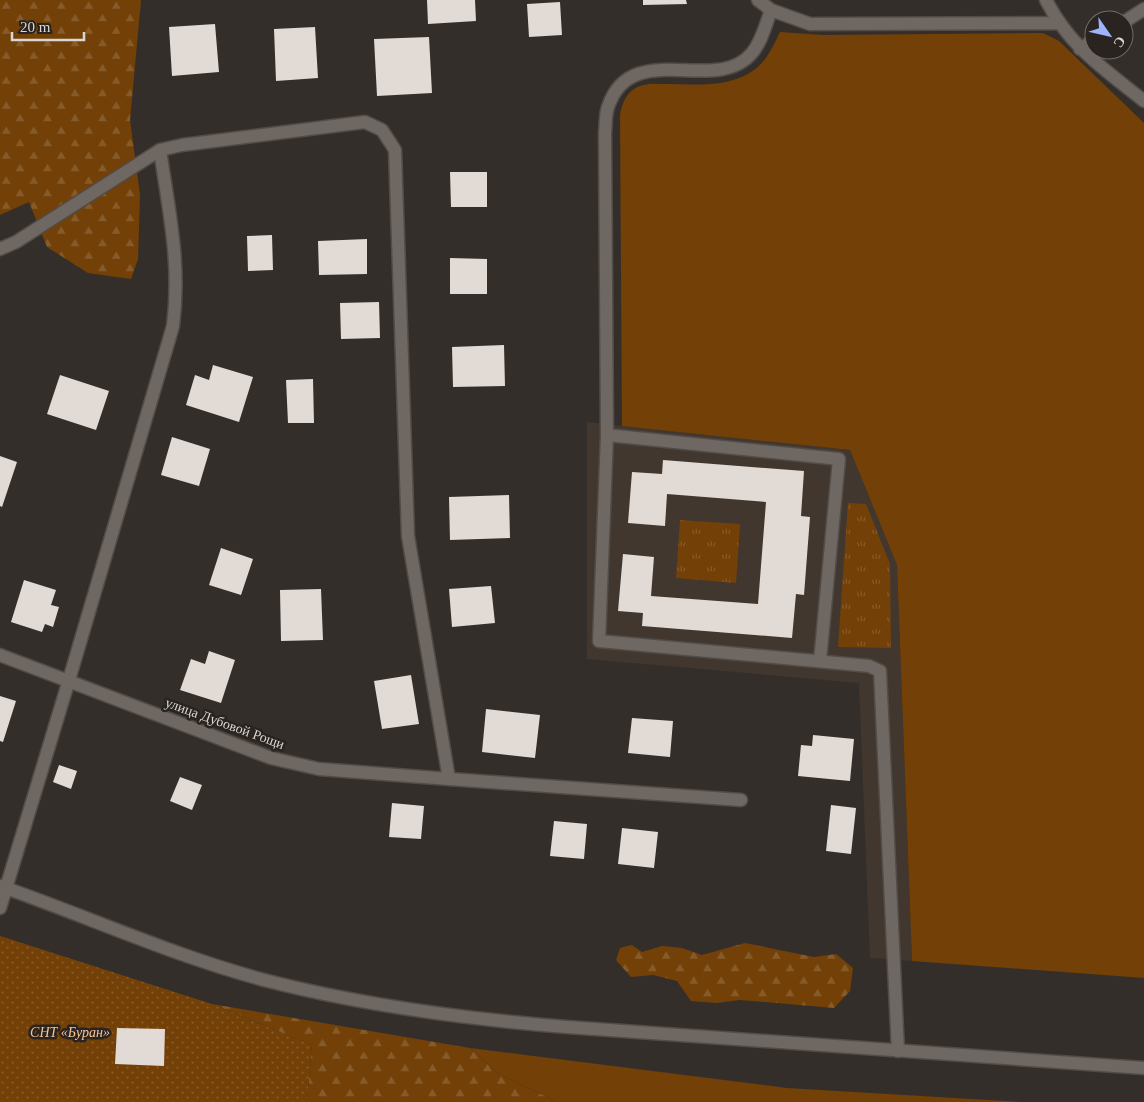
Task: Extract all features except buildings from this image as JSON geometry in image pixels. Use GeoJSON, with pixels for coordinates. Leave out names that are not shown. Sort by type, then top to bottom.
{"type":"FeatureCollection","features":[{"type":"Feature","properties":{"kind":"street"},"geometry":{"type":"LineString","coordinates":[[758,0],[771,10],[810,24],[1058,24]]}},
{"type":"Feature","properties":{"kind":"street"},"geometry":{"type":"LineString","coordinates":[[1046,0],[1058,24],[1080,49],[1144,101]]}},
{"type":"Feature","properties":{"kind":"street"},"geometry":{"type":"LineString","coordinates":[[771,10],[763,35],[752,54],[734,64],[712,70],[656,69],[634,75],[617,89],[607,108],[605,134],[607,435],[599,641],[820,661],[876,668],[880,672],[882,679],[898,1051]]}},
{"type":"Feature","properties":{"kind":"street"},"geometry":{"type":"LineString","coordinates":[[1080,49],[1084,46]]}},
{"type":"Feature","properties":{"kind":"street"},"geometry":{"type":"LineString","coordinates":[[0,249],[16,242],[160,150],[182,145],[365,122],[382,130],[395,150],[408,536],[449,779]]}},
{"type":"Feature","properties":{"kind":"street"},"geometry":{"type":"LineString","coordinates":[[0,908],[4,887],[69,680],[173,326],[177,297],[177,260],[160,150]]}},
{"type":"Feature","properties":{"kind":"street"},"geometry":{"type":"LineString","coordinates":[[607,435],[839,459],[820,661]]}},
{"type":"Feature","properties":{"kind":"street","name":"улица Дубовой Рощи"},"geometry":{"type":"LineString","coordinates":[[0,655],[271,758],[319,769],[741,800]]}},
{"type":"Feature","properties":{"kind":"street"},"geometry":{"type":"LineString","coordinates":[[4,887],[198,959],[267,980],[384,1006],[492,1021],[1144,1068]]}},
{"type":"Feature","properties":{"kind":"shaded area"},"geometry":{"type":"Polygon","coordinates":[[[587,422],[850,450],[897,565],[912,961],[870,958],[859,683],[587,659],[587,422]]]}},
{"type":"Feature","properties":{"kind":"green space"},"geometry":{"type":"Polygon","coordinates":[[[0,0],[141,0],[130,120],[140,195],[138,259],[131,279],[88,273],[47,247],[29,202],[0,215],[0,0]]]}},
{"type":"Feature","properties":{"kind":"green space"},"geometry":{"type":"Polygon","coordinates":[[[780,32],[823,35],[1043,33],[1059,41],[1144,123],[1144,978],[912,961],[897,565],[850,450],[622,426],[620,116],[624,101],[630,92],[646,84],[698,85],[722,83],[744,76],[763,62],[780,32]]]}},
{"type":"Feature","properties":{"kind":"green space"},"geometry":{"type":"Polygon","coordinates":[[[848,503],[866,504],[890,564],[891,648],[838,647],[848,503]]]}},
{"type":"Feature","properties":{"kind":"green space"},"geometry":{"type":"Polygon","coordinates":[[[680,520],[740,524],[736,583],[676,578],[680,520]]]}},
{"type":"Feature","properties":{"kind":"green space","name":"СНТ «Буран»"},"geometry":{"type":"Polygon","coordinates":[[[0,936],[212,1004],[312,1045],[307,1102],[0,1102],[0,936]]]}},
{"type":"Feature","properties":{"kind":"green space"},"geometry":{"type":"Polygon","coordinates":[[[745,943],[814,957],[836,954],[853,968],[850,991],[834,1008],[740,1000],[716,1003],[691,1001],[677,981],[653,975],[631,977],[616,960],[620,948],[632,945],[642,952],[662,946],[682,948],[702,955],[745,943]]]}},
{"type":"Feature","properties":{"kind":"green space"},"geometry":{"type":"Polygon","coordinates":[[[212,1004],[470,1048],[498,1074],[558,1102],[307,1102],[312,1045],[212,1004]]]}},
{"type":"Feature","properties":{"kind":"green space"},"geometry":{"type":"Polygon","coordinates":[[[470,1048],[787,1088],[1022,1102],[558,1102],[498,1074],[470,1048]]]}}]}
